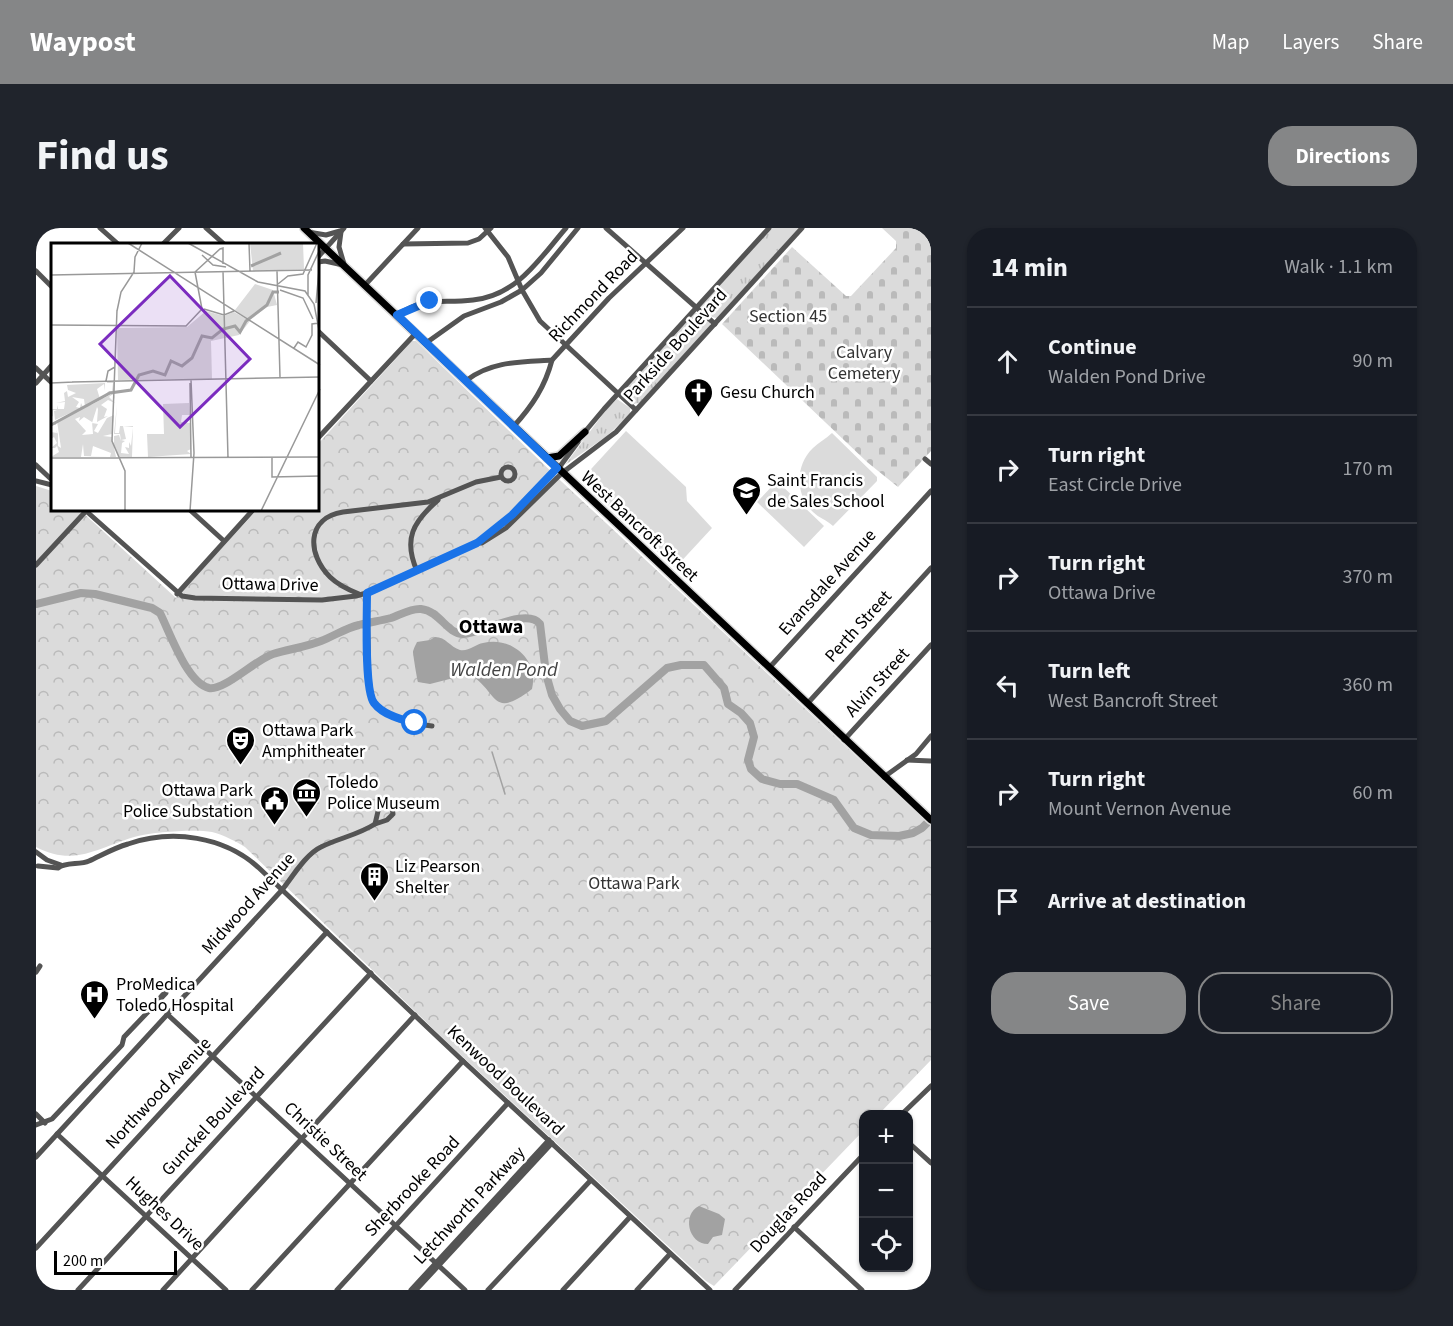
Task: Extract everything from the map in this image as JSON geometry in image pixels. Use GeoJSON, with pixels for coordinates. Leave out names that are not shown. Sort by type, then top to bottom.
{"type":"FeatureCollection","features":[{"type":"Feature","properties":{"kind":"main road","name":"West Bancroft Street"},"geometry":{"type":"LineString","coordinates":[[306,230],[931,820]]}},
{"type":"Feature","properties":{"kind":"main road"},"geometry":{"type":"LineString","coordinates":[[547,458],[559,456],[585,432]]}},
{"type":"Feature","properties":{"kind":"street"},"geometry":{"type":"LineString","coordinates":[[100,228],[117,243]]}},
{"type":"Feature","properties":{"kind":"street"},"geometry":{"type":"LineString","coordinates":[[165,243],[179,228]]}},
{"type":"Feature","properties":{"kind":"street"},"geometry":{"type":"LineString","coordinates":[[206,228],[223,243]]}},
{"type":"Feature","properties":{"kind":"street"},"geometry":{"type":"LineString","coordinates":[[365,285],[418,228]]}},
{"type":"Feature","properties":{"kind":"street"},"geometry":{"type":"LineString","coordinates":[[397,315],[430,301],[490,297],[519,282],[533,269],[566,228]]}},
{"type":"Feature","properties":{"kind":"street"},"geometry":{"type":"LineString","coordinates":[[426,342],[464,316],[501,302],[522,290],[541,273],[578,228]]}},
{"type":"Feature","properties":{"kind":"street"},"geometry":{"type":"LineString","coordinates":[[606,228],[715,324]]}},
{"type":"Feature","properties":{"kind":"street","name":"Richmond Road"},"geometry":{"type":"LineString","coordinates":[[514,426],[541,392],[548,378],[552,360],[646,261],[683,228]]}},
{"type":"Feature","properties":{"kind":"street","name":"Parkside Boulevard"},"geometry":{"type":"LineString","coordinates":[[559,470],[585,432],[618,393],[769,228]]}},
{"type":"Feature","properties":{"kind":"street","name":"Parkside Boulevard"},"geometry":{"type":"LineString","coordinates":[[559,470],[616,432],[802,228]]}},
{"type":"Feature","properties":{"kind":"street"},"geometry":{"type":"LineString","coordinates":[[306,230],[326,235],[343,229]]}},
{"type":"Feature","properties":{"kind":"street"},"geometry":{"type":"LineString","coordinates":[[320,255],[343,229]]}},
{"type":"Feature","properties":{"kind":"street"},"geometry":{"type":"LineString","coordinates":[[320,262],[344,265],[339,247],[343,229]]}},
{"type":"Feature","properties":{"kind":"street"},"geometry":{"type":"LineString","coordinates":[[403,244],[468,243],[479,240],[488,229],[508,257],[522,290],[540,321],[636,410]]}},
{"type":"Feature","properties":{"kind":"street"},"geometry":{"type":"LineString","coordinates":[[36,271],[51,285]]}},
{"type":"Feature","properties":{"kind":"street"},"geometry":{"type":"LineString","coordinates":[[320,333],[371,381]]}},
{"type":"Feature","properties":{"kind":"street"},"geometry":{"type":"LineString","coordinates":[[320,433],[416,333]]}},
{"type":"Feature","properties":{"kind":"street","name":"Richmond Road"},"geometry":{"type":"LineString","coordinates":[[467,381],[479,371],[492,366],[552,360]]}},
{"type":"Feature","properties":{"kind":"street"},"geometry":{"type":"LineString","coordinates":[[36,383],[51,366]]}},
{"type":"Feature","properties":{"kind":"street"},"geometry":{"type":"LineString","coordinates":[[36,368],[51,382]]}},
{"type":"Feature","properties":{"kind":"street"},"geometry":{"type":"LineString","coordinates":[[925,459],[931,464]]}},
{"type":"Feature","properties":{"kind":"street"},"geometry":{"type":"LineString","coordinates":[[36,465],[51,481]]}},
{"type":"Feature","properties":{"kind":"street","name":"Ottawa Drive"},"geometry":{"type":"LineString","coordinates":[[177,594],[195,598],[322,600],[367,593],[477,543],[512,515],[559,470]]}},
{"type":"Feature","properties":{"kind":"street"},"geometry":{"type":"LineString","coordinates":[[360,595],[344,587],[326,573],[313,542],[317,527],[322,520],[334,513],[417,504],[441,497],[476,482],[501,477]]}},
{"type":"Feature","properties":{"kind":"street"},"geometry":{"type":"LineString","coordinates":[[36,481],[51,482]]}},
{"type":"Feature","properties":{"kind":"street","name":"Evansdale Avenue"},"geometry":{"type":"LineString","coordinates":[[770,668],[931,491]]}},
{"type":"Feature","properties":{"kind":"street"},"geometry":{"type":"LineString","coordinates":[[417,571],[410,552],[411,534],[424,514],[441,497]]}},
{"type":"Feature","properties":{"kind":"street"},"geometry":{"type":"LineString","coordinates":[[36,565],[84,512]]}},
{"type":"Feature","properties":{"kind":"street"},"geometry":{"type":"LineString","coordinates":[[88,512],[177,594],[251,512]]}},
{"type":"Feature","properties":{"kind":"street"},"geometry":{"type":"LineString","coordinates":[[192,512],[224,541]]}},
{"type":"Feature","properties":{"kind":"street","name":"Perth Street"},"geometry":{"type":"LineString","coordinates":[[807,704],[931,568]]}},
{"type":"Feature","properties":{"kind":"street"},"geometry":{"type":"LineString","coordinates":[[367,593],[371,698],[375,705],[402,720],[432,726]]}},
{"type":"Feature","properties":{"kind":"street","name":"Alvin Street"},"geometry":{"type":"LineString","coordinates":[[844,740],[931,645]]}},
{"type":"Feature","properties":{"kind":"street"},"geometry":{"type":"LineString","coordinates":[[884,777],[925,745],[931,736]]}},
{"type":"Feature","properties":{"kind":"street"},"geometry":{"type":"LineString","coordinates":[[907,760],[931,761]]}},
{"type":"Feature","properties":{"kind":"street","name":"Midwood Avenue"},"geometry":{"type":"LineString","coordinates":[[36,1157],[282,890],[314,851],[356,835],[375,824]]}},
{"type":"Feature","properties":{"kind":"street","name":"Kenwood Boulevard"},"geometry":{"type":"LineString","coordinates":[[37,866],[58,868],[86,862],[121,846],[146,839],[167,837],[198,838],[218,842],[240,852],[710,1290]]}},
{"type":"Feature","properties":{"kind":"street"},"geometry":{"type":"LineString","coordinates":[[37,852],[47,860],[61,866]]}},
{"type":"Feature","properties":{"kind":"street"},"geometry":{"type":"LineString","coordinates":[[37,852],[40,859],[37,866]]}},
{"type":"Feature","properties":{"kind":"street","name":"Northwood Avenue"},"geometry":{"type":"LineString","coordinates":[[36,1248],[327,932]]}},
{"type":"Feature","properties":{"kind":"street","name":"Gunckel Boulevard"},"geometry":{"type":"LineString","coordinates":[[78,1290],[371,973]]}},
{"type":"Feature","properties":{"kind":"street"},"geometry":{"type":"LineString","coordinates":[[36,1125],[52,1119],[122,1045],[124,1037],[174,982]]}},
{"type":"Feature","properties":{"kind":"street","name":"Christie Street"},"geometry":{"type":"LineString","coordinates":[[167,1014],[465,1290]]}},
{"type":"Feature","properties":{"kind":"street"},"geometry":{"type":"LineString","coordinates":[[163,1290],[415,1015]]}},
{"type":"Feature","properties":{"kind":"street"},"geometry":{"type":"LineString","coordinates":[[252,1290],[463,1061]]}},
{"type":"Feature","properties":{"kind":"street"},"geometry":{"type":"LineString","coordinates":[[906,1110],[931,1086]]}},
{"type":"Feature","properties":{"kind":"street","name":"Sherbrooke Road"},"geometry":{"type":"LineString","coordinates":[[337,1290],[508,1103]]}},
{"type":"Feature","properties":{"kind":"street"},"geometry":{"type":"LineString","coordinates":[[36,1114],[45,1123]]}},
{"type":"Feature","properties":{"kind":"street","name":"Hughes Drive"},"geometry":{"type":"LineString","coordinates":[[57,1134],[226,1290]]}},
{"type":"Feature","properties":{"kind":"street","name":"Letchworth Parkway"},"geometry":{"type":"LineString","coordinates":[[411,1290],[550,1142]]}},
{"type":"Feature","properties":{"kind":"street"},"geometry":{"type":"LineString","coordinates":[[913,1146],[931,1163]]}},
{"type":"Feature","properties":{"kind":"street","name":"Douglas Road"},"geometry":{"type":"LineString","coordinates":[[735,1290],[859,1159]]}},
{"type":"Feature","properties":{"kind":"street"},"geometry":{"type":"LineString","coordinates":[[488,1290],[591,1180]]}},
{"type":"Feature","properties":{"kind":"street"},"geometry":{"type":"LineString","coordinates":[[563,1290],[630,1217]]}},
{"type":"Feature","properties":{"kind":"street"},"geometry":{"type":"LineString","coordinates":[[794,1227],[862,1290]]}},
{"type":"Feature","properties":{"kind":"street"},"geometry":{"type":"LineString","coordinates":[[638,1290],[670,1254]]}},
{"type":"Feature","properties":{"kind":"street","name":"Letchworth Parkway"},"geometry":{"type":"LineString","coordinates":[[416,1290],[437,1264]]}},
{"type":"Feature","properties":{"kind":"green space"},"geometry":{"type":"Polygon","coordinates":[[[772,228],[799,228],[717,318],[707,314],[701,306],[772,228]]]}},
{"type":"Feature","properties":{"kind":"green space","name":"Calvary Cemetery"},"geometry":{"type":"Polygon","coordinates":[[[882,228],[931,228],[931,451],[898,487],[867,462],[722,324],[792,247],[846,296],[851,296],[896,248],[896,241],[882,228]]]}},
{"type":"Feature","properties":{"kind":"green space"},"geometry":{"type":"Polygon","coordinates":[[[695,313],[710,323],[710,326],[639,403],[633,404],[623,395],[623,392],[695,313]]]}},
{"type":"Feature","properties":{"kind":"green space","name":"Ottawa Park"},"geometry":{"type":"Polygon","coordinates":[[[412,341],[416,341],[562,482],[931,826],[931,1060],[883,1110],[859,1110],[859,1135],[714,1286],[451,1046],[245,847],[216,833],[196,831],[138,836],[76,855],[63,856],[36,847],[36,486],[51,491],[51,512],[82,512],[176,598],[255,512],[320,512],[320,442],[412,341]]]}},
{"type":"Feature","properties":{"kind":"green space"},"geometry":{"type":"Polygon","coordinates":[[[617,399],[630,408],[630,414],[607,436],[565,465],[606,410],[617,399]]]}},
{"type":"Feature","properties":{"kind":"green space"},"geometry":{"type":"Polygon","coordinates":[[[626,431],[686,487],[687,501],[712,528],[675,568],[581,480],[626,431]]]}},
{"type":"Feature","properties":{"kind":"green space"},"geometry":{"type":"Polygon","coordinates":[[[832,433],[877,477],[877,481],[833,526],[815,514],[807,505],[800,489],[800,471],[807,455],[832,433]]]}},
{"type":"Feature","properties":{"kind":"green space"},"geometry":{"type":"Polygon","coordinates":[[[777,481],[824,526],[804,547],[757,502],[777,481]]]}},
{"type":"Feature","properties":{"kind":"water","name":"Walden Pond"},"geometry":{"type":"Polygon","coordinates":[[[435,637],[460,650],[493,642],[513,647],[527,659],[533,678],[532,689],[509,703],[502,703],[469,674],[430,684],[418,682],[414,648],[417,642],[435,637]]]}},
{"type":"Feature","properties":{"kind":"water"},"geometry":{"type":"Polygon","coordinates":[[[699,1206],[725,1219],[722,1235],[713,1237],[708,1244],[696,1239],[690,1228],[690,1215],[699,1206]]]}},
{"type":"Feature","properties":{"kind":"waterway"},"geometry":{"type":"LineString","coordinates":[[36,604],[81,593],[95,594],[152,608],[160,613],[193,677],[209,688],[223,685],[273,654],[315,643],[354,626],[391,618],[413,610],[428,611],[452,630],[463,634],[515,619],[534,620],[540,624],[546,674],[552,695],[570,721],[582,726],[606,721],[667,668],[681,665],[704,665],[724,688],[728,704],[750,723],[754,737],[748,760],[751,769],[762,779],[780,784],[797,784],[834,800],[854,828],[871,835],[899,836],[913,833],[931,819]]}},
{"type":"Feature","properties":{"kind":"waterway"},"geometry":{"type":"LineString","coordinates":[[492,752],[505,794]]}},
{"type":"Feature","properties":{"kind":"place","name":"Gesu Church"},"geometry":{"type":"Point","coordinates":[699,418]}},
{"type":"Feature","properties":{"kind":"place","name":"Saint Francis de Sales School"},"geometry":{"type":"Point","coordinates":[746,516]}},
{"type":"Feature","properties":{"kind":"place","name":"Ottawa Park Amphitheater"},"geometry":{"type":"Point","coordinates":[241,766]}},
{"type":"Feature","properties":{"kind":"place","name":"Toledo Police Museum"},"geometry":{"type":"Point","coordinates":[306,818]}},
{"type":"Feature","properties":{"kind":"place","name":"Ottawa Park Police Substation"},"geometry":{"type":"Point","coordinates":[274,826]}},
{"type":"Feature","properties":{"kind":"place","name":"Liz Pearson Shelter"},"geometry":{"type":"Point","coordinates":[374,902]}},
{"type":"Feature","properties":{"kind":"place","name":"ProMedica Toledo Hospital"},"geometry":{"type":"Point","coordinates":[95,1020]}},
{"type":"Feature","properties":{"kind":"district","name":"Ottawa"},"geometry":{"type":"Point","coordinates":[491,626]}},
{"type":"Feature","properties":{"kind":"route"},"geometry":{"type":"LineString","coordinates":[[415,723],[387,713],[375,705],[371,698],[367,593],[477,543],[512,515],[557,468],[397,315],[418,304],[430,301]]}},
{"type":"Feature","properties":{"kind":"park label","name":"Section 45"},"geometry":{"type":"Point","coordinates":[788,316]}}]}
